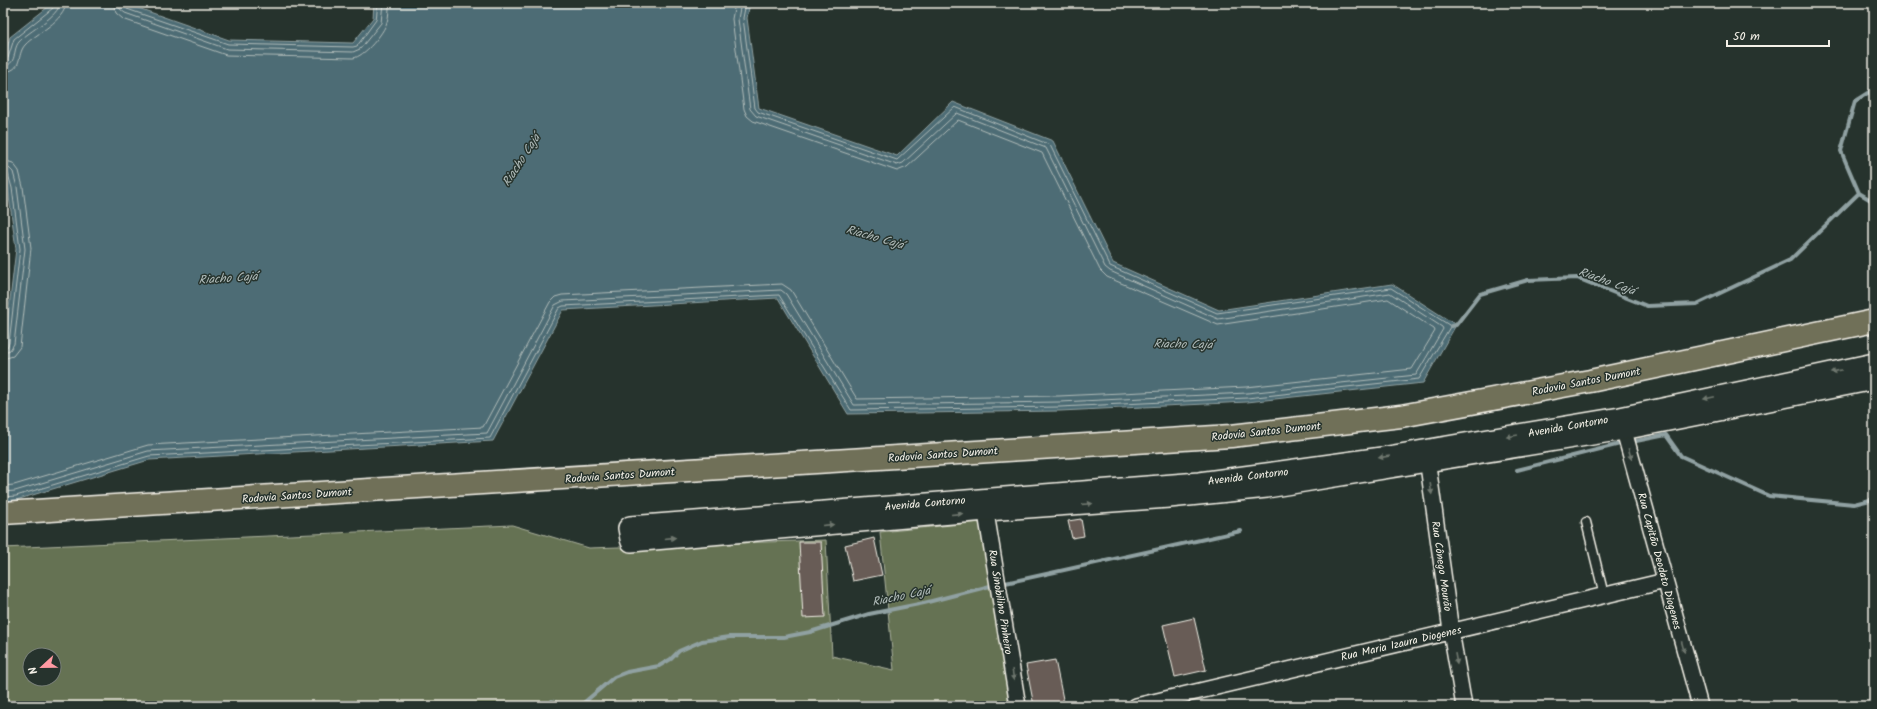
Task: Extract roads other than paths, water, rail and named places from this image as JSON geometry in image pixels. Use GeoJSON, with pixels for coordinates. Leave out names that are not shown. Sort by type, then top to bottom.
{"type":"FeatureCollection","features":[{"type":"Feature","properties":{"kind":"highway","name":"Rodovia Santos Dumont"},"geometry":{"type":"LineString","coordinates":[[3,513],[1231,436],[1409,414],[1590,381],[1874,321]]}},
{"type":"Feature","properties":{"kind":"street","name":"Avenida Contorno"},"geometry":{"type":"LineString","coordinates":[[1622,423],[1874,363]]}},
{"type":"Feature","properties":{"kind":"street"},"geometry":{"type":"LineString","coordinates":[[632,542],[803,520],[985,505],[1225,493],[1302,483],[1426,457],[1874,380]]}},
{"type":"Feature","properties":{"kind":"street","name":"Rua Capitão Deodato Diogenes"},"geometry":{"type":"LineString","coordinates":[[1622,423],[1700,706]]}},
{"type":"Feature","properties":{"kind":"street","name":"Rua Cônego Mourão"},"geometry":{"type":"LineString","coordinates":[[1426,457],[1451,631],[1464,706]]}},
{"type":"Feature","properties":{"kind":"street","name":"Rua Sinobilino Pinheiro"},"geometry":{"type":"LineString","coordinates":[[985,505],[1018,706]]}},
{"type":"Feature","properties":{"kind":"street","name":"Rua Maria Izaura Diogenes"},"geometry":{"type":"LineString","coordinates":[[1136,706],[1665,581]]}},
{"type":"Feature","properties":{"kind":"lane"},"geometry":{"type":"LineString","coordinates":[[1586,522],[1604,595]]}},
{"type":"Feature","properties":{"kind":"water"},"geometry":{"type":"Polygon","coordinates":[[[53,3],[127,4],[229,40],[353,43],[373,18],[374,3],[750,3],[747,18],[759,108],[897,156],[953,102],[1053,141],[1113,263],[1219,310],[1392,284],[1456,325],[1423,383],[1247,402],[1060,411],[848,414],[778,298],[563,310],[493,441],[149,460],[16,500],[3,501],[3,347],[5,342],[16,249],[8,189],[3,168],[3,63],[10,37],[53,3]]]}},
{"type":"Feature","properties":{"kind":"waterway","name":"Riacho Cajá"},"geometry":{"type":"LineString","coordinates":[[1874,89],[1855,101],[1841,151],[1859,193],[1874,202]]}},
{"type":"Feature","properties":{"kind":"waterway","name":"Riacho Cajá"},"geometry":{"type":"LineString","coordinates":[[1451,326],[1456,325],[1480,294],[1528,280],[1577,278],[1647,306],[1697,304],[1790,260],[1859,193]]}},
{"type":"Feature","properties":{"kind":"waterway","name":"Riacho Cajá"},"geometry":{"type":"LineString","coordinates":[[1631,442],[1666,435],[1681,456],[1769,496],[1854,504],[1874,499]]}},
{"type":"Feature","properties":{"kind":"waterway","name":"Riacho Cajá"},"geometry":{"type":"LineString","coordinates":[[1517,470],[1624,443]]}},
{"type":"Feature","properties":{"kind":"waterway","name":"Riacho Cajá"},"geometry":{"type":"LineString","coordinates":[[1001,584],[1241,531]]}},
{"type":"Feature","properties":{"kind":"waterway","name":"Riacho Cajá"},"geometry":{"type":"LineString","coordinates":[[580,706],[614,677],[627,672],[659,666],[671,659],[679,651],[702,641],[730,637],[784,637],[810,632],[869,614],[924,603],[994,585]]}},
{"type":"Feature","properties":{"kind":"waterway","name":"Riacho Cajá"},"geometry":{"type":"LineString","coordinates":[[549,706],[552,701],[565,706]]}}]}
